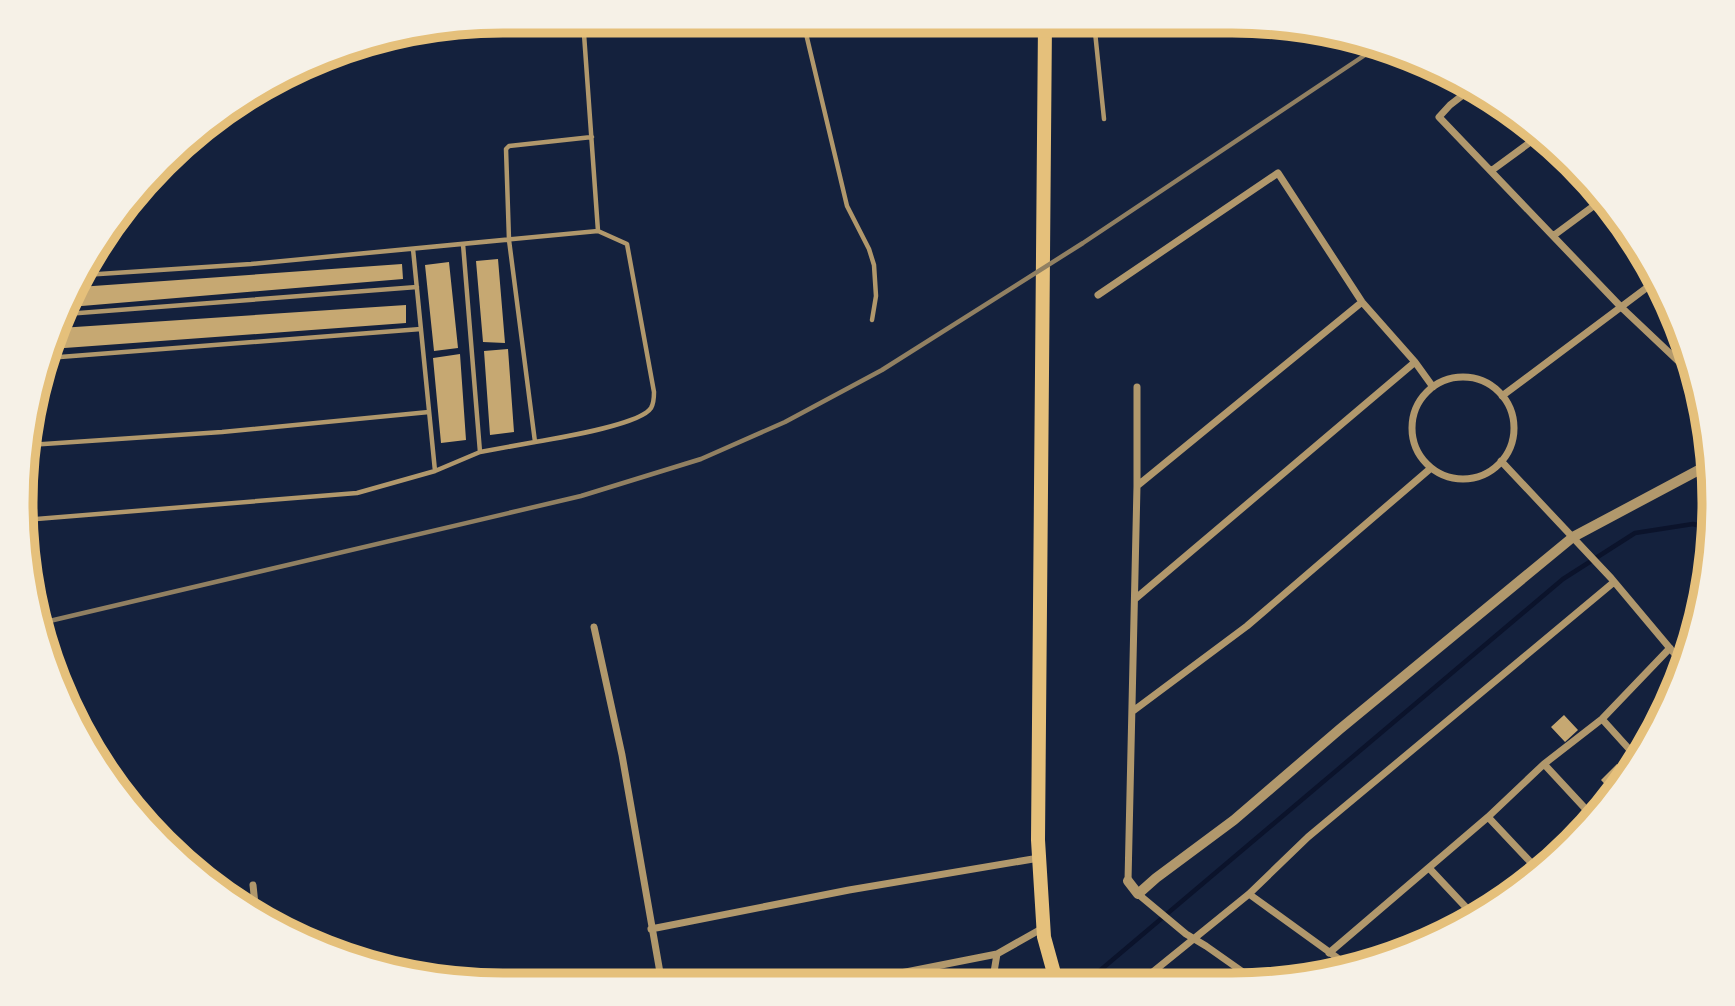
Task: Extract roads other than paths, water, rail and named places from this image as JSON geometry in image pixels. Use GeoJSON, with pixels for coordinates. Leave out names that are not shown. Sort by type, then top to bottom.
{"type":"FeatureCollection","features":[{"type":"Feature","properties":{"kind":"main road"},"geometry":{"type":"LineString","coordinates":[[1045,33],[1039,858],[1043,932],[1054,973]]}},
{"type":"Feature","properties":{"kind":"street"},"geometry":{"type":"LineString","coordinates":[[1464,94],[1439,117],[1621,307],[1680,362]]}},
{"type":"Feature","properties":{"kind":"street"},"geometry":{"type":"LineString","coordinates":[[1491,172],[1532,141]]}},
{"type":"Feature","properties":{"kind":"street"},"geometry":{"type":"LineString","coordinates":[[1098,295],[1278,173],[1362,302],[1415,362],[1433,387]]}},
{"type":"Feature","properties":{"kind":"street"},"geometry":{"type":"LineString","coordinates":[[1553,236],[1595,204]]}},
{"type":"Feature","properties":{"kind":"street"},"geometry":{"type":"LineString","coordinates":[[1502,396],[1649,286]]}},
{"type":"Feature","properties":{"kind":"street"},"geometry":{"type":"LineString","coordinates":[[1137,486],[1362,302]]}},
{"type":"Feature","properties":{"kind":"street"},"geometry":{"type":"LineString","coordinates":[[1135,598],[1415,362]]}},
{"type":"Feature","properties":{"kind":"street"},"geometry":{"type":"LineString","coordinates":[[1461,377],[1490,385],[1502,396],[1513,421],[1513,436],[1501,461],[1489,471],[1467,478],[1444,475],[1431,468],[1420,456],[1413,442],[1411,427],[1414,411],[1421,398],[1433,387],[1446,380],[1461,377]]}},
{"type":"Feature","properties":{"kind":"street"},"geometry":{"type":"LineString","coordinates":[[1137,387],[1128,881],[1138,894],[1189,936],[1243,973]]}},
{"type":"Feature","properties":{"kind":"street"},"geometry":{"type":"LineString","coordinates":[[1501,461],[1612,580],[1676,656]]}},
{"type":"Feature","properties":{"kind":"street"},"geometry":{"type":"LineString","coordinates":[[1133,711],[1247,626],[1431,468]]}},
{"type":"Feature","properties":{"kind":"street"},"geometry":{"type":"LineString","coordinates":[[1138,894],[1234,820],[1340,729],[1577,542],[1701,469]]}},
{"type":"Feature","properties":{"kind":"street"},"geometry":{"type":"LineString","coordinates":[[1150,973],[1189,936],[1249,894],[1308,837],[1612,580]]}},
{"type":"Feature","properties":{"kind":"street"},"geometry":{"type":"LineString","coordinates":[[594,627],[622,755],[660,973]]}},
{"type":"Feature","properties":{"kind":"street"},"geometry":{"type":"LineString","coordinates":[[1329,953],[1488,817],[1544,764],[1602,719],[1670,648]]}},
{"type":"Feature","properties":{"kind":"street"},"geometry":{"type":"LineString","coordinates":[[1602,719],[1631,751]]}},
{"type":"Feature","properties":{"kind":"street"},"geometry":{"type":"LineString","coordinates":[[1544,764],[1587,811]]}},
{"type":"Feature","properties":{"kind":"street"},"geometry":{"type":"LineString","coordinates":[[1488,817],[1532,864]]}},
{"type":"Feature","properties":{"kind":"street"},"geometry":{"type":"LineString","coordinates":[[651,929],[849,890],[1039,858]]}},
{"type":"Feature","properties":{"kind":"street"},"geometry":{"type":"LineString","coordinates":[[1429,868],[1468,909]]}},
{"type":"Feature","properties":{"kind":"street"},"geometry":{"type":"LineString","coordinates":[[253,885],[255,902]]}},
{"type":"Feature","properties":{"kind":"street"},"geometry":{"type":"LineString","coordinates":[[1249,894],[1340,960]]}},
{"type":"Feature","properties":{"kind":"street"},"geometry":{"type":"LineString","coordinates":[[901,973],[997,954],[1043,932]]}},
{"type":"Feature","properties":{"kind":"street"},"geometry":{"type":"LineString","coordinates":[[994,973],[997,954]]}},
{"type":"Feature","properties":{"kind":"lane"},"geometry":{"type":"LineString","coordinates":[[585,33],[598,231]]}},
{"type":"Feature","properties":{"kind":"lane"},"geometry":{"type":"LineString","coordinates":[[806,33],[846,206],[869,249],[874,265],[876,296],[872,320]]}},
{"type":"Feature","properties":{"kind":"lane"},"geometry":{"type":"LineString","coordinates":[[1095,33],[1104,119]]}},
{"type":"Feature","properties":{"kind":"lane"},"geometry":{"type":"LineString","coordinates":[[535,442],[509,240],[506,149],[509,146],[592,137]]}},
{"type":"Feature","properties":{"kind":"lane"},"geometry":{"type":"LineString","coordinates":[[34,519],[357,493],[435,471],[480,452],[602,430],[648,411],[653,404],[654,391],[626,244],[598,231],[251,264],[93,274]]}},
{"type":"Feature","properties":{"kind":"lane"},"geometry":{"type":"LineString","coordinates":[[463,244],[480,452]]}},
{"type":"Feature","properties":{"kind":"lane"},"geometry":{"type":"LineString","coordinates":[[413,249],[435,471]]}},
{"type":"Feature","properties":{"kind":"lane"},"geometry":{"type":"LineString","coordinates":[[73,313],[417,287]]}},
{"type":"Feature","properties":{"kind":"lane"},"geometry":{"type":"LineString","coordinates":[[56,357],[421,329]]}},
{"type":"Feature","properties":{"kind":"lane"},"geometry":{"type":"LineString","coordinates":[[37,444],[222,432],[429,412]]}},
{"type":"Feature","properties":{"kind":"waterway"},"geometry":{"type":"LineString","coordinates":[[1097,973],[1563,579],[1635,533],[1693,524],[1701,526]]}},
{"type":"Feature","properties":{"kind":"railway"},"geometry":{"type":"LineString","coordinates":[[48,621],[581,496],[701,459],[785,422],[882,370],[1083,243],[1368,53]]}}]}
